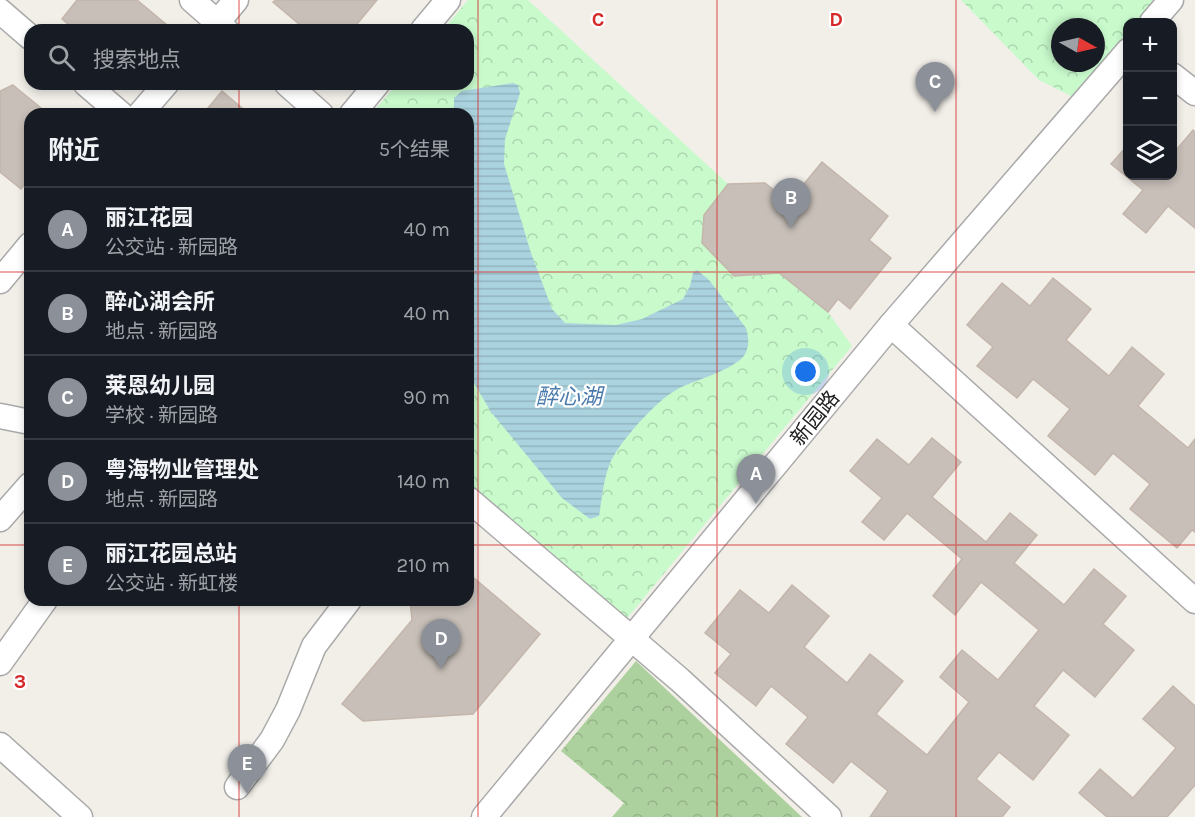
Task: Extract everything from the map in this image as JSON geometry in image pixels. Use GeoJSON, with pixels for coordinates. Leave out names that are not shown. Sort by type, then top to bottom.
{"type":"FeatureCollection","features":[{"type":"Feature","properties":{"kind":"street"},"geometry":{"type":"LineString","coordinates":[[192,0],[214,24]]}},
{"type":"Feature","properties":{"kind":"street"},"geometry":{"type":"LineString","coordinates":[[221,24],[236,0]]}},
{"type":"Feature","properties":{"kind":"street"},"geometry":{"type":"LineString","coordinates":[[428,24],[448,0]]}},
{"type":"Feature","properties":{"kind":"street"},"geometry":{"type":"LineString","coordinates":[[1155,18],[1171,0]]}},
{"type":"Feature","properties":{"kind":"street"},"geometry":{"type":"LineString","coordinates":[[0,11],[24,32]]}},
{"type":"Feature","properties":{"kind":"street","name":"新园路"},"geometry":{"type":"LineString","coordinates":[[484,817],[891,325],[1123,57]]}},
{"type":"Feature","properties":{"kind":"street"},"geometry":{"type":"LineString","coordinates":[[1177,78],[1195,93]]}},
{"type":"Feature","properties":{"kind":"street"},"geometry":{"type":"LineString","coordinates":[[93,90],[114,108]]}},
{"type":"Feature","properties":{"kind":"street"},"geometry":{"type":"LineString","coordinates":[[145,108],[161,90]]}},
{"type":"Feature","properties":{"kind":"street"},"geometry":{"type":"LineString","coordinates":[[294,90],[314,108]]}},
{"type":"Feature","properties":{"kind":"street"},"geometry":{"type":"LineString","coordinates":[[357,108],[372,90]]}},
{"type":"Feature","properties":{"kind":"street"},"geometry":{"type":"LineString","coordinates":[[0,281],[24,252]]}},
{"type":"Feature","properties":{"kind":"street"},"geometry":{"type":"LineString","coordinates":[[891,325],[1195,601]]}},
{"type":"Feature","properties":{"kind":"street"},"geometry":{"type":"LineString","coordinates":[[0,416],[24,421]]}},
{"type":"Feature","properties":{"kind":"street"},"geometry":{"type":"LineString","coordinates":[[0,519],[24,492]]}},
{"type":"Feature","properties":{"kind":"street"},"geometry":{"type":"LineString","coordinates":[[474,504],[680,680],[829,817]]}},
{"type":"Feature","properties":{"kind":"street"},"geometry":{"type":"LineString","coordinates":[[0,663],[41,606]]}},
{"type":"Feature","properties":{"kind":"street"},"geometry":{"type":"LineString","coordinates":[[237,788],[272,741],[288,710],[314,646],[344,606]]}},
{"type":"Feature","properties":{"kind":"street"},"geometry":{"type":"LineString","coordinates":[[0,745],[81,817]]}},
{"type":"Feature","properties":{"kind":"green space"},"geometry":{"type":"Polygon","coordinates":[[[468,0],[528,0],[728,184],[704,215],[702,243],[779,273],[828,312],[852,346],[619,628],[474,504],[474,108],[376,108],[392,90],[474,90],[474,24],[448,24],[468,0]]]}},
{"type":"Feature","properties":{"kind":"green space"},"geometry":{"type":"Polygon","coordinates":[[[961,0],[1159,0],[1143,18],[1123,18],[1123,41],[1105,61],[1105,18],[1051,18],[1051,72],[1095,72],[1073,97],[1039,80],[961,0]]]}},
{"type":"Feature","properties":{"kind":"green space"},"geometry":{"type":"Polygon","coordinates":[[[636,661],[802,817],[612,817],[624,803],[561,751],[636,661]]]}},
{"type":"Feature","properties":{"kind":"water","name":"醉心湖"},"geometry":{"type":"Polygon","coordinates":[[[513,83],[518,85],[520,93],[505,139],[504,164],[531,253],[552,309],[565,323],[616,325],[642,319],[683,299],[690,286],[693,273],[697,270],[709,280],[746,328],[748,335],[745,355],[735,364],[676,390],[638,424],[613,457],[605,478],[599,516],[590,519],[562,498],[491,412],[474,383],[474,108],[454,108],[454,98],[462,91],[513,83]]]}},
{"type":"Feature","properties":{"kind":"building"},"geometry":{"type":"Polygon","coordinates":[[[77,0],[137,0],[166,24],[68,24],[62,19],[77,0]]]}},
{"type":"Feature","properties":{"kind":"building"},"geometry":{"type":"Polygon","coordinates":[[[276,0],[377,0],[357,24],[299,24],[273,2],[276,0]]]}},
{"type":"Feature","properties":{"kind":"building"},"geometry":{"type":"Polygon","coordinates":[[[13,85],[41,108],[24,108],[24,185],[21,189],[0,172],[0,91],[13,85]]]}},
{"type":"Feature","properties":{"kind":"building"},"geometry":{"type":"Polygon","coordinates":[[[222,91],[242,108],[208,108],[222,91]]]}},
{"type":"Feature","properties":{"kind":"building"},"geometry":{"type":"Polygon","coordinates":[[[1193,130],[1195,132],[1195,228],[1168,206],[1146,233],[1123,214],[1143,190],[1131,180],[1177,180],[1177,149],[1193,130]]]}},
{"type":"Feature","properties":{"kind":"building"},"geometry":{"type":"Polygon","coordinates":[[[1123,151],[1123,174],[1111,164],[1123,151]]]}},
{"type":"Feature","properties":{"kind":"building"},"geometry":{"type":"Polygon","coordinates":[[[822,162],[888,216],[869,240],[891,258],[850,309],[838,299],[828,312],[779,273],[734,276],[702,243],[704,215],[728,184],[765,183],[789,202],[822,162]]]}},
{"type":"Feature","properties":{"kind":"building"},"geometry":{"type":"Polygon","coordinates":[[[1053,278],[1091,309],[1066,340],[1109,376],[1132,347],[1164,374],[1138,406],[1188,448],[1195,439],[1195,532],[1192,530],[1177,548],[1130,509],[1150,484],[1113,453],[1095,475],[1048,436],[1070,409],[1033,379],[1017,398],[977,366],[993,347],[967,325],[1002,283],[1030,306],[1053,278]]]}},
{"type":"Feature","properties":{"kind":"building"},"geometry":{"type":"Polygon","coordinates":[[[932,438],[961,462],[932,497],[986,542],[1010,513],[1037,535],[1014,563],[1064,605],[1094,569],[1126,596],[1103,624],[1134,650],[1095,697],[1063,670],[1034,706],[1069,735],[1033,780],[999,752],[976,779],[1010,807],[1002,817],[870,817],[888,791],[851,761],[833,783],[786,744],[808,717],[771,686],[756,706],[715,673],[731,654],[705,633],[740,590],[769,613],[792,585],[829,616],[804,647],[847,683],[870,654],[903,681],[876,714],[927,755],[969,702],[940,677],[962,650],[998,680],[1039,630],[981,582],[955,615],[933,596],[962,559],[907,513],[884,540],[862,522],[882,498],[850,471],[877,439],[909,465],[932,438]]]}},
{"type":"Feature","properties":{"kind":"building"},"geometry":{"type":"Polygon","coordinates":[[[474,578],[540,634],[473,714],[363,721],[342,704],[412,620],[411,606],[474,606],[474,578]]]}},
{"type":"Feature","properties":{"kind":"building"},"geometry":{"type":"Polygon","coordinates":[[[1173,686],[1195,706],[1195,785],[1167,817],[1107,817],[1079,793],[1100,769],[1133,798],[1176,748],[1143,719],[1173,686]]]}},
{"type":"Feature","properties":{"kind":"place","name":"莱恩幼儿园"},"geometry":{"type":"Point","coordinates":[935,112]}},
{"type":"Feature","properties":{"kind":"place","name":"醉心湖会所"},"geometry":{"type":"Point","coordinates":[791,228]}},
{"type":"Feature","properties":{"kind":"place","name":"丽江花园"},"geometry":{"type":"Point","coordinates":[756,504]}},
{"type":"Feature","properties":{"kind":"place","name":"粤海物业管理处"},"geometry":{"type":"Point","coordinates":[441,669]}},
{"type":"Feature","properties":{"kind":"place","name":"丽江花园总站"},"geometry":{"type":"Point","coordinates":[247,794]}}]}
